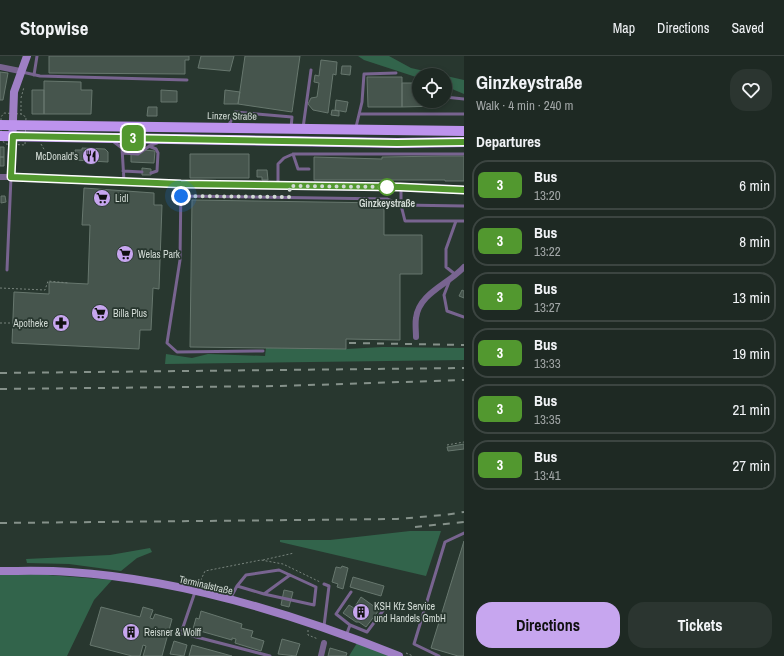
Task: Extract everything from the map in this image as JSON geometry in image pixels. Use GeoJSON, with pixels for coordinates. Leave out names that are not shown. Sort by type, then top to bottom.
{"type":"FeatureCollection","features":[{"type":"Feature","properties":{"kind":"main road","name":"Linzer Straße"},"geometry":{"type":"LineString","coordinates":[[0,125],[464,131]]}},
{"type":"Feature","properties":{"kind":"main road"},"geometry":{"type":"LineString","coordinates":[[0,136],[397,143],[464,142]]}},
{"type":"Feature","properties":{"kind":"street"},"geometry":{"type":"LineString","coordinates":[[11,177],[14,92],[24,72],[27,56]]}},
{"type":"Feature","properties":{"kind":"street"},"geometry":{"type":"LineString","coordinates":[[0,67],[24,72]]}},
{"type":"Feature","properties":{"kind":"street"},"geometry":{"type":"LineString","coordinates":[[0,177],[181,184],[400,187],[464,190]]}},
{"type":"Feature","properties":{"kind":"street"},"geometry":{"type":"LineString","coordinates":[[416,337],[416,317],[426,296],[449,281],[464,267]]}},
{"type":"Feature","properties":{"kind":"street","name":"Terminalstraße"},"geometry":{"type":"LineString","coordinates":[[0,571],[69,571],[95,574],[195,592],[229,600],[309,623],[399,656]]}},
{"type":"Feature","properties":{"kind":"street"},"geometry":{"type":"LineString","coordinates":[[321,656],[324,643]]}},
{"type":"Feature","properties":{"kind":"lane"},"geometry":{"type":"LineString","coordinates":[[34,75],[37,56]]}},
{"type":"Feature","properties":{"kind":"lane"},"geometry":{"type":"LineString","coordinates":[[302,130],[311,70]]}},
{"type":"Feature","properties":{"kind":"lane"},"geometry":{"type":"LineString","coordinates":[[24,72],[34,75],[187,80]]}},
{"type":"Feature","properties":{"kind":"lane"},"geometry":{"type":"LineString","coordinates":[[355,130],[359,114],[364,74],[396,73]]}},
{"type":"Feature","properties":{"kind":"lane"},"geometry":{"type":"LineString","coordinates":[[452,98],[464,99]]}},
{"type":"Feature","properties":{"kind":"lane"},"geometry":{"type":"LineString","coordinates":[[227,128],[235,112],[292,117],[291,129]]}},
{"type":"Feature","properties":{"kind":"lane"},"geometry":{"type":"LineString","coordinates":[[359,114],[464,114]]}},
{"type":"Feature","properties":{"kind":"lane"},"geometry":{"type":"LineString","coordinates":[[107,137],[122,148],[124,181]]}},
{"type":"Feature","properties":{"kind":"lane"},"geometry":{"type":"LineString","coordinates":[[123,153],[138,154],[148,146],[161,142],[164,138]]}},
{"type":"Feature","properties":{"kind":"lane"},"geometry":{"type":"LineString","coordinates":[[148,146],[156,149],[158,153],[157,171],[151,173]]}},
{"type":"Feature","properties":{"kind":"lane"},"geometry":{"type":"LineString","coordinates":[[278,186],[278,164],[284,158],[293,154],[464,154]]}},
{"type":"Feature","properties":{"kind":"lane"},"geometry":{"type":"LineString","coordinates":[[293,154],[298,169],[309,169]]}},
{"type":"Feature","properties":{"kind":"lane"},"geometry":{"type":"LineString","coordinates":[[123,171],[142,172]]}},
{"type":"Feature","properties":{"kind":"lane"},"geometry":{"type":"LineString","coordinates":[[7,270],[11,177]]}},
{"type":"Feature","properties":{"kind":"lane"},"geometry":{"type":"LineString","coordinates":[[181,184],[180,260],[167,343],[177,352],[263,351]]}},
{"type":"Feature","properties":{"kind":"lane"},"geometry":{"type":"LineString","coordinates":[[289,197],[290,186]]}},
{"type":"Feature","properties":{"kind":"lane"},"geometry":{"type":"LineString","coordinates":[[400,187],[401,205],[405,221],[464,221]]}},
{"type":"Feature","properties":{"kind":"lane"},"geometry":{"type":"LineString","coordinates":[[181,196],[388,199],[401,205],[464,206]]}},
{"type":"Feature","properties":{"kind":"lane"},"geometry":{"type":"LineString","coordinates":[[456,221],[446,249],[446,267],[456,275]]}},
{"type":"Feature","properties":{"kind":"lane"},"geometry":{"type":"LineString","coordinates":[[449,281],[444,295],[447,311],[464,317]]}},
{"type":"Feature","properties":{"kind":"lane"},"geometry":{"type":"LineString","coordinates":[[439,656],[414,644],[444,542],[464,533]]}},
{"type":"Feature","properties":{"kind":"lane"},"geometry":{"type":"LineString","coordinates":[[229,600],[237,586],[246,574],[279,570],[316,586],[314,605],[264,594],[237,586]]}},
{"type":"Feature","properties":{"kind":"lane"},"geometry":{"type":"LineString","coordinates":[[264,594],[291,575]]}},
{"type":"Feature","properties":{"kind":"lane"},"geometry":{"type":"LineString","coordinates":[[324,584],[329,586],[324,628]]}},
{"type":"Feature","properties":{"kind":"lane"},"geometry":{"type":"LineString","coordinates":[[195,592],[181,633],[270,656]]}},
{"type":"Feature","properties":{"kind":"lane"},"geometry":{"type":"LineString","coordinates":[[351,592],[336,614],[350,625],[367,632],[386,608]]}},
{"type":"Feature","properties":{"kind":"lane"},"geometry":{"type":"LineString","coordinates":[[346,636],[350,625]]}},
{"type":"Feature","properties":{"kind":"lane"},"geometry":{"type":"LineString","coordinates":[[252,656],[254,651]]}},
{"type":"Feature","properties":{"kind":"path"},"geometry":{"type":"LineString","coordinates":[[22,114],[21,98],[24,72]]}},
{"type":"Feature","properties":{"kind":"path"},"geometry":{"type":"LineString","coordinates":[[41,144],[45,151]]}},
{"type":"Feature","properties":{"kind":"path"},"geometry":{"type":"LineString","coordinates":[[0,288],[45,290],[48,281],[69,283]]}},
{"type":"Feature","properties":{"kind":"path"},"geometry":{"type":"LineString","coordinates":[[0,323],[13,323]]}},
{"type":"Feature","properties":{"kind":"path"},"geometry":{"type":"LineString","coordinates":[[447,445],[464,442]]}},
{"type":"Feature","properties":{"kind":"path"},"geometry":{"type":"LineString","coordinates":[[261,560],[294,553]]}},
{"type":"Feature","properties":{"kind":"path"},"geometry":{"type":"LineString","coordinates":[[309,623],[308,636],[324,643]]}},
{"type":"Feature","properties":{"kind":"green space"},"geometry":{"type":"Polygon","coordinates":[[[358,56],[389,56],[412,68],[412,76],[364,60],[358,56]]]}},
{"type":"Feature","properties":{"kind":"green space"},"geometry":{"type":"Polygon","coordinates":[[[452,77],[464,80],[464,94],[452,89],[452,77]]]}},
{"type":"Feature","properties":{"kind":"green space"},"geometry":{"type":"Polygon","coordinates":[[[383,347],[464,348],[464,360],[165,364],[166,354],[192,358],[208,354],[265,356],[266,348],[346,349],[383,347]]]}},
{"type":"Feature","properties":{"kind":"green space"},"geometry":{"type":"Polygon","coordinates":[[[410,531],[441,531],[426,576],[280,542],[280,540],[330,540],[410,531]]]}},
{"type":"Feature","properties":{"kind":"green space"},"geometry":{"type":"Polygon","coordinates":[[[150,548],[152,552],[137,558],[121,571],[69,564],[27,563],[26,559],[110,555],[150,548]]]}},
{"type":"Feature","properties":{"kind":"green space"},"geometry":{"type":"Polygon","coordinates":[[[35,574],[112,580],[94,600],[67,656],[0,656],[0,575],[35,574]]]}},
{"type":"Feature","properties":{"kind":"green space"},"geometry":{"type":"Polygon","coordinates":[[[357,643],[390,656],[349,656],[357,643]]]}},
{"type":"Feature","properties":{"kind":"building"},"geometry":{"type":"Polygon","coordinates":[[[49,56],[189,56],[189,60],[185,60],[185,74],[49,73],[49,56]]]}},
{"type":"Feature","properties":{"kind":"building"},"geometry":{"type":"Polygon","coordinates":[[[201,56],[234,56],[230,71],[198,68],[201,56]]]}},
{"type":"Feature","properties":{"kind":"building"},"geometry":{"type":"Polygon","coordinates":[[[245,56],[300,56],[292,112],[238,104],[245,56]]]}},
{"type":"Feature","properties":{"kind":"building"},"geometry":{"type":"Polygon","coordinates":[[[321,60],[337,62],[336,75],[333,74],[328,113],[313,110],[308,104],[311,98],[317,97],[319,83],[314,82],[315,75],[319,76],[321,60]]]}},
{"type":"Feature","properties":{"kind":"building"},"geometry":{"type":"Polygon","coordinates":[[[342,66],[351,66],[350,75],[341,74],[342,66]]]}},
{"type":"Feature","properties":{"kind":"building"},"geometry":{"type":"Polygon","coordinates":[[[0,72],[8,73],[3,100],[0,100],[0,72]]]}},
{"type":"Feature","properties":{"kind":"building"},"geometry":{"type":"Polygon","coordinates":[[[367,77],[402,77],[402,107],[368,107],[367,77]]]}},
{"type":"Feature","properties":{"kind":"building"},"geometry":{"type":"Polygon","coordinates":[[[44,81],[81,82],[81,90],[92,90],[91,114],[44,114],[44,81]]]}},
{"type":"Feature","properties":{"kind":"building"},"geometry":{"type":"Polygon","coordinates":[[[402,83],[412,83],[412,107],[402,107],[402,83]]]}},
{"type":"Feature","properties":{"kind":"building"},"geometry":{"type":"Polygon","coordinates":[[[32,90],[44,90],[44,114],[32,114],[32,90]]]}},
{"type":"Feature","properties":{"kind":"building"},"geometry":{"type":"Polygon","coordinates":[[[161,90],[177,91],[177,102],[161,102],[161,90]]]}},
{"type":"Feature","properties":{"kind":"building"},"geometry":{"type":"Polygon","coordinates":[[[225,90],[240,92],[238,104],[224,104],[225,90]]]}},
{"type":"Feature","properties":{"kind":"building"},"geometry":{"type":"Polygon","coordinates":[[[336,100],[348,102],[346,112],[335,110],[336,100]]]}},
{"type":"Feature","properties":{"kind":"building"},"geometry":{"type":"Polygon","coordinates":[[[148,107],[157,107],[157,116],[147,116],[148,107]]]}},
{"type":"Feature","properties":{"kind":"building"},"geometry":{"type":"Polygon","coordinates":[[[332,110],[339,111],[339,116],[331,115],[332,110]]]}},
{"type":"Feature","properties":{"kind":"building"},"geometry":{"type":"Polygon","coordinates":[[[0,147],[4,147],[4,157],[0,157],[0,147]]]}},
{"type":"Feature","properties":{"kind":"building","name":"McDonald's"},"geometry":{"type":"Polygon","coordinates":[[[82,148],[105,149],[108,152],[108,162],[75,160],[75,150],[82,150],[82,148]]]}},
{"type":"Feature","properties":{"kind":"building"},"geometry":{"type":"Polygon","coordinates":[[[131,149],[155,151],[154,163],[131,162],[131,149]]]}},
{"type":"Feature","properties":{"kind":"building"},"geometry":{"type":"Polygon","coordinates":[[[190,154],[249,154],[249,178],[190,178],[190,154]]]}},
{"type":"Feature","properties":{"kind":"building"},"geometry":{"type":"Polygon","coordinates":[[[464,156],[464,181],[314,180],[314,157],[382,159],[382,157],[464,156]]]}},
{"type":"Feature","properties":{"kind":"building"},"geometry":{"type":"Polygon","coordinates":[[[0,157],[4,157],[4,166],[0,166],[0,157]]]}},
{"type":"Feature","properties":{"kind":"building"},"geometry":{"type":"Polygon","coordinates":[[[142,168],[151,169],[151,175],[142,175],[142,168]]]}},
{"type":"Feature","properties":{"kind":"building"},"geometry":{"type":"Polygon","coordinates":[[[257,170],[267,170],[268,180],[262,180],[262,177],[257,177],[257,170]]]}},
{"type":"Feature","properties":{"kind":"building","name":"Welas Park"},"geometry":{"type":"Polygon","coordinates":[[[84,188],[154,193],[154,205],[162,205],[159,289],[153,288],[151,330],[140,330],[139,349],[12,343],[14,292],[49,294],[49,282],[88,284],[90,225],[82,225],[84,188]]]}},
{"type":"Feature","properties":{"kind":"building"},"geometry":{"type":"Polygon","coordinates":[[[1,196],[5,196],[6,202],[1,203],[1,196]]]}},
{"type":"Feature","properties":{"kind":"building"},"geometry":{"type":"Polygon","coordinates":[[[192,200],[384,203],[384,235],[422,235],[422,274],[400,274],[400,340],[346,339],[346,349],[190,347],[192,200]]]}},
{"type":"Feature","properties":{"kind":"building"},"geometry":{"type":"Polygon","coordinates":[[[462,290],[464,291],[464,298],[459,296],[462,290]]]}},
{"type":"Feature","properties":{"kind":"building"},"geometry":{"type":"Polygon","coordinates":[[[464,444],[464,449],[448,451],[447,447],[464,444]]]}},
{"type":"Feature","properties":{"kind":"building"},"geometry":{"type":"Polygon","coordinates":[[[464,541],[464,656],[458,656],[431,648],[464,541]]]}},
{"type":"Feature","properties":{"kind":"building"},"geometry":{"type":"Polygon","coordinates":[[[342,566],[348,568],[343,589],[337,587],[338,584],[332,582],[336,567],[341,568],[342,566]]]}},
{"type":"Feature","properties":{"kind":"building"},"geometry":{"type":"Polygon","coordinates":[[[353,577],[384,586],[381,596],[350,587],[353,577]]]}},
{"type":"Feature","properties":{"kind":"building"},"geometry":{"type":"Polygon","coordinates":[[[284,590],[293,592],[289,607],[281,605],[284,590]]]}},
{"type":"Feature","properties":{"kind":"building","name":"KSH Kfz Service und Handels GmbH"},"geometry":{"type":"Polygon","coordinates":[[[361,597],[379,610],[366,627],[343,613],[349,605],[354,608],[361,597]]]}},
{"type":"Feature","properties":{"kind":"building","name":"Reisner & Wolff"},"geometry":{"type":"Polygon","coordinates":[[[101,607],[140,617],[143,607],[153,610],[150,618],[153,619],[155,614],[172,619],[162,656],[143,656],[146,646],[143,645],[140,656],[132,656],[90,645],[101,607]]]}},
{"type":"Feature","properties":{"kind":"building","name":"Reisner & Wolff"},"geometry":{"type":"Polygon","coordinates":[[[201,611],[242,624],[241,628],[253,631],[251,637],[264,641],[261,651],[235,643],[236,639],[232,638],[232,640],[193,629],[196,618],[199,619],[201,611]]]}},
{"type":"Feature","properties":{"kind":"building"},"geometry":{"type":"Polygon","coordinates":[[[282,639],[300,644],[296,656],[278,654],[282,639]]]}},
{"type":"Feature","properties":{"kind":"building"},"geometry":{"type":"Polygon","coordinates":[[[174,641],[187,645],[184,656],[170,654],[174,641]]]}},
{"type":"Feature","properties":{"kind":"building"},"geometry":{"type":"Polygon","coordinates":[[[192,645],[232,656],[189,656],[192,645]]]}},
{"type":"Feature","properties":{"kind":"building"},"geometry":{"type":"Polygon","coordinates":[[[330,648],[347,653],[346,656],[328,656],[330,648]]]}},
{"type":"Feature","properties":{"kind":"railway"},"geometry":{"type":"LineString","coordinates":[[349,343],[464,345]]}},
{"type":"Feature","properties":{"kind":"railway"},"geometry":{"type":"LineString","coordinates":[[0,373],[464,368]]}},
{"type":"Feature","properties":{"kind":"railway"},"geometry":{"type":"LineString","coordinates":[[0,389],[280,386],[464,380]]}},
{"type":"Feature","properties":{"kind":"railway"},"geometry":{"type":"LineString","coordinates":[[0,523],[397,519],[464,512]]}},
{"type":"Feature","properties":{"kind":"railway"},"geometry":{"type":"LineString","coordinates":[[415,527],[464,522]]}},
{"type":"Feature","properties":{"kind":"bus line","name":"3"},"geometry":{"type":"LineString","coordinates":[[464,142],[397,143],[13,136],[11,177],[181,184],[400,187],[464,190]]}},
{"type":"Feature","properties":{"kind":"place","name":"McDonald's"},"geometry":{"type":"Point","coordinates":[91,156]}},
{"type":"Feature","properties":{"kind":"place","name":"Ginzkeystraße"},"geometry":{"type":"Point","coordinates":[387,187]}},
{"type":"Feature","properties":{"kind":"place","name":"Lidl"},"geometry":{"type":"Point","coordinates":[102,198]}},
{"type":"Feature","properties":{"kind":"place","name":"Welas Park"},"geometry":{"type":"Point","coordinates":[125,254]}},
{"type":"Feature","properties":{"kind":"place","name":"Billa Plus"},"geometry":{"type":"Point","coordinates":[100,313]}},
{"type":"Feature","properties":{"kind":"place","name":"Apotheke"},"geometry":{"type":"Point","coordinates":[61,323]}},
{"type":"Feature","properties":{"kind":"place","name":"KSH Kfz Service und Handels GmbH"},"geometry":{"type":"Point","coordinates":[361,612]}},
{"type":"Feature","properties":{"kind":"place","name":"Reisner & Wolff"},"geometry":{"type":"Point","coordinates":[131,632]}},
{"type":"Feature","properties":{"kind":"route"},"geometry":{"type":"LineString","coordinates":[[181,196],[289,197],[290,186],[387,187]]}}]}
